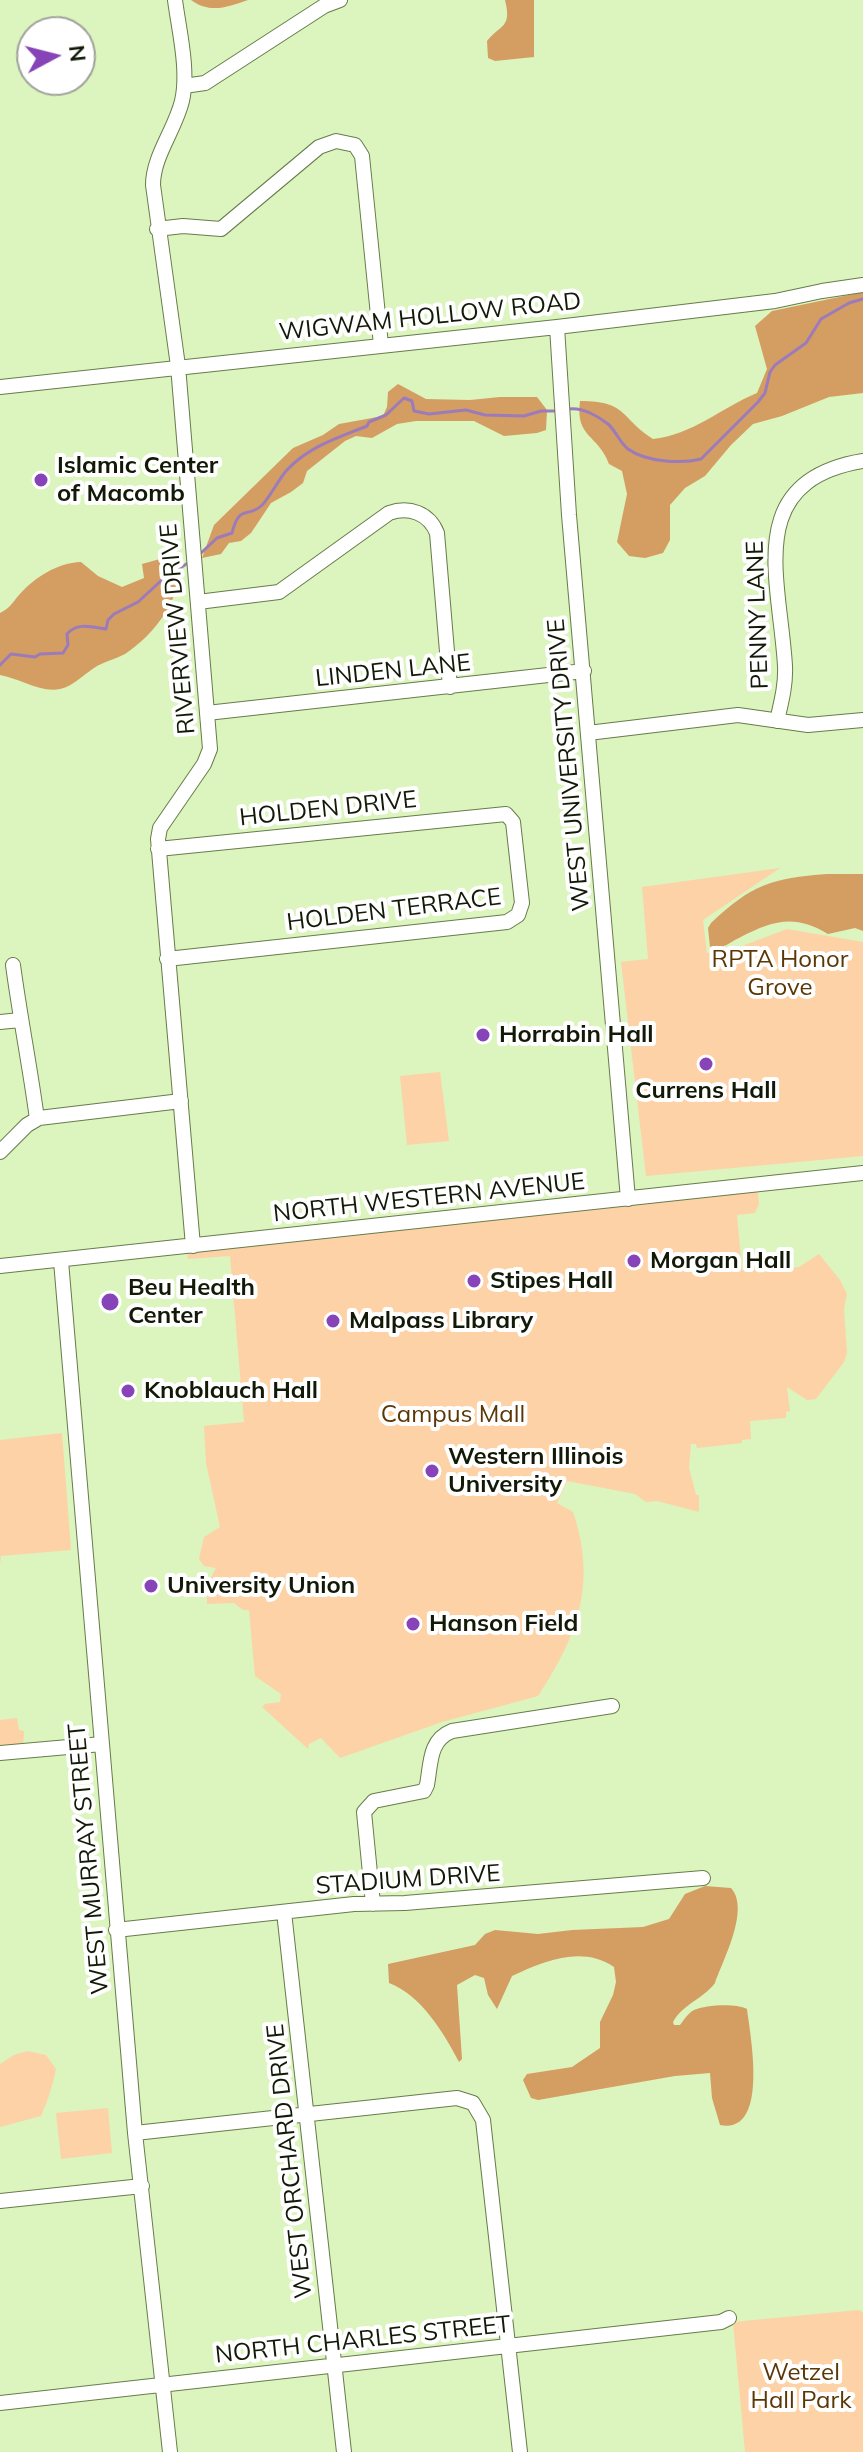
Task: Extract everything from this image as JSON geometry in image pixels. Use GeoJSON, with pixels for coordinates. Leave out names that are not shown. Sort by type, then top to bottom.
{"type":"FeatureCollection","features":[{"type":"Feature","properties":{"kind":"street","name":"RIVERVIEW DRIVE"},"geometry":{"type":"LineString","coordinates":[[175,0],[184,86],[181,105],[153,178],[157,229],[178,366],[210,749],[208,757],[160,828],[158,849],[193,1246]]}},
{"type":"Feature","properties":{"kind":"street"},"geometry":{"type":"LineString","coordinates":[[184,86],[205,83],[324,6],[340,0]]}},
{"type":"Feature","properties":{"kind":"street"},"geometry":{"type":"LineString","coordinates":[[157,229],[183,226],[221,229],[324,144],[343,142],[355,145],[361,151],[381,345]]}},
{"type":"Feature","properties":{"kind":"street","name":"WIGWAM HOLLOW ROAD"},"geometry":{"type":"LineString","coordinates":[[0,387],[557,327],[775,301],[863,285]]}},
{"type":"Feature","properties":{"kind":"street","name":"WEST UNIVERSITY DRIVE"},"geometry":{"type":"LineString","coordinates":[[557,327],[567,484],[628,1199]]}},
{"type":"Feature","properties":{"kind":"street","name":"PENNY LANE"},"geometry":{"type":"LineString","coordinates":[[777,721],[785,679],[775,556],[779,522],[788,500],[810,479],[830,468],[863,461]]}},
{"type":"Feature","properties":{"kind":"street"},"geometry":{"type":"LineString","coordinates":[[198,602],[279,592],[389,513],[402,509],[415,511],[432,524],[437,533],[450,687]]}},
{"type":"Feature","properties":{"kind":"street","name":"LINDEN LANE"},"geometry":{"type":"LineString","coordinates":[[207,713],[584,671]]}},
{"type":"Feature","properties":{"kind":"street"},"geometry":{"type":"LineString","coordinates":[[588,733],[725,715],[751,715],[808,725],[863,720]]}},
{"type":"Feature","properties":{"kind":"street","name":"HOLDEN DRIVE"},"geometry":{"type":"LineString","coordinates":[[158,849],[503,814]]}},
{"type":"Feature","properties":{"kind":"street","name":"HOLDEN TERRACE"},"geometry":{"type":"LineString","coordinates":[[167,959],[511,920],[520,912],[522,903],[513,822],[503,814]]}},
{"type":"Feature","properties":{"kind":"street"},"geometry":{"type":"LineString","coordinates":[[13,965],[37,1119]]}},
{"type":"Feature","properties":{"kind":"street"},"geometry":{"type":"LineString","coordinates":[[0,1022],[20,1020]]}},
{"type":"Feature","properties":{"kind":"street"},"geometry":{"type":"LineString","coordinates":[[0,1152],[37,1119],[181,1101]]}},
{"type":"Feature","properties":{"kind":"street","name":"NORTH WESTERN AVENUE"},"geometry":{"type":"LineString","coordinates":[[0,1266],[863,1173]]}},
{"type":"Feature","properties":{"kind":"street","name":"WEST MURRAY STREET"},"geometry":{"type":"LineString","coordinates":[[61,1261],[116,1930],[170,2452]]}},
{"type":"Feature","properties":{"kind":"street"},"geometry":{"type":"LineString","coordinates":[[373,1904],[364,1812],[374,1801],[424,1791],[434,1744],[442,1735],[612,1706]]}},
{"type":"Feature","properties":{"kind":"street"},"geometry":{"type":"LineString","coordinates":[[0,1753],[102,1744]]}},
{"type":"Feature","properties":{"kind":"street","name":"STADIUM DRIVE"},"geometry":{"type":"LineString","coordinates":[[116,1930],[373,1904],[703,1878]]}},
{"type":"Feature","properties":{"kind":"street","name":"WEST ORCHARD DRIVE"},"geometry":{"type":"LineString","coordinates":[[284,1912],[344,2452]]}},
{"type":"Feature","properties":{"kind":"street"},"geometry":{"type":"LineString","coordinates":[[135,2133],[457,2098],[473,2103],[483,2120],[520,2452]]}},
{"type":"Feature","properties":{"kind":"street"},"geometry":{"type":"LineString","coordinates":[[0,2201],[142,2186]]}},
{"type":"Feature","properties":{"kind":"street","name":"NORTH CHARLES STREET"},"geometry":{"type":"LineString","coordinates":[[0,2403],[510,2347],[721,2322],[729,2318]]}},
{"type":"Feature","properties":{"kind":"green space","name":"RPTA Honor Grove"},"geometry":{"type":"Polygon","coordinates":[[[780,868],[703,920],[707,953],[729,951],[787,929],[863,942],[863,1156],[646,1176],[621,962],[648,959],[642,887],[780,868]]]}},
{"type":"Feature","properties":{"kind":"green space"},"geometry":{"type":"Polygon","coordinates":[[[440,1072],[449,1141],[407,1145],[400,1076],[440,1072]]]}},
{"type":"Feature","properties":{"kind":"green space","name":"Campus Mall"},"geometry":{"type":"Polygon","coordinates":[[[757,1185],[759,1204],[755,1213],[737,1215],[742,1270],[757,1269],[759,1273],[799,1267],[819,1254],[847,1294],[844,1309],[847,1353],[844,1362],[816,1399],[807,1400],[787,1387],[790,1411],[786,1412],[786,1418],[750,1421],[751,1439],[742,1440],[742,1443],[697,1448],[696,1444],[691,1444],[689,1468],[696,1495],[699,1495],[699,1512],[657,1501],[646,1502],[635,1494],[567,1481],[557,1503],[573,1512],[580,1538],[583,1586],[580,1608],[564,1652],[538,1696],[442,1722],[340,1758],[321,1738],[309,1744],[308,1749],[262,1707],[280,1702],[281,1694],[255,1676],[249,1610],[243,1610],[234,1603],[207,1604],[207,1585],[216,1568],[204,1566],[199,1559],[204,1537],[220,1527],[206,1463],[204,1426],[244,1422],[230,1256],[188,1259],[186,1247],[757,1185]]]}},
{"type":"Feature","properties":{"kind":"green space"},"geometry":{"type":"Polygon","coordinates":[[[62,1433],[71,1550],[1,1556],[0,1564],[0,1440],[62,1433]]]}},
{"type":"Feature","properties":{"kind":"green space"},"geometry":{"type":"Polygon","coordinates":[[[17,1718],[19,1730],[24,1731],[23,1751],[0,1753],[0,1720],[17,1718]]]}},
{"type":"Feature","properties":{"kind":"green space"},"geometry":{"type":"Polygon","coordinates":[[[27,2051],[46,2055],[56,2069],[48,2098],[41,2116],[0,2127],[0,2064],[27,2051]]]}},
{"type":"Feature","properties":{"kind":"green space"},"geometry":{"type":"Polygon","coordinates":[[[108,2108],[112,2153],[61,2159],[56,2113],[108,2108]]]}},
{"type":"Feature","properties":{"kind":"green space","name":"Wetzel Hall Park"},"geometry":{"type":"Polygon","coordinates":[[[863,2312],[863,2452],[745,2452],[733,2322],[863,2312]]]}},
{"type":"Feature","properties":{"kind":"shaded area"},"geometry":{"type":"Polygon","coordinates":[[[191,0],[248,0],[212,8],[191,0]]]}},
{"type":"Feature","properties":{"kind":"shaded area"},"geometry":{"type":"Polygon","coordinates":[[[505,0],[534,0],[534,57],[495,61],[488,58],[487,41],[506,21],[505,0]]]}},
{"type":"Feature","properties":{"kind":"shaded area"},"geometry":{"type":"Polygon","coordinates":[[[863,292],[863,393],[829,397],[753,424],[705,476],[685,488],[670,505],[670,540],[663,553],[645,558],[629,556],[617,542],[627,494],[622,471],[609,464],[584,429],[579,413],[580,401],[615,407],[653,439],[694,427],[757,393],[767,369],[755,326],[772,311],[863,292]]]}},
{"type":"Feature","properties":{"kind":"shaded area"},"geometry":{"type":"Polygon","coordinates":[[[398,384],[426,399],[537,397],[547,410],[546,430],[504,436],[474,421],[416,421],[397,424],[372,438],[356,436],[307,471],[303,483],[271,503],[251,533],[241,541],[229,543],[221,554],[202,558],[214,525],[293,448],[339,424],[383,416],[388,392],[398,384]]]}},
{"type":"Feature","properties":{"kind":"shaded area"},"geometry":{"type":"Polygon","coordinates":[[[167,557],[179,562],[179,576],[171,602],[156,626],[125,654],[97,666],[60,689],[45,689],[0,675],[0,613],[39,577],[63,565],[81,562],[98,576],[122,587],[144,578],[142,564],[167,557]]]}},
{"type":"Feature","properties":{"kind":"shaded area"},"geometry":{"type":"Polygon","coordinates":[[[827,874],[863,874],[863,931],[855,928],[828,934],[805,924],[784,922],[763,927],[722,947],[710,947],[708,928],[738,900],[777,881],[827,874]]]}},
{"type":"Feature","properties":{"kind":"shaded area"},"geometry":{"type":"Polygon","coordinates":[[[705,1886],[731,1888],[738,1908],[734,1934],[715,1983],[673,2022],[680,2025],[692,2011],[699,2008],[728,2005],[747,2009],[753,2080],[746,2115],[736,2124],[720,2125],[712,2098],[710,2073],[675,2076],[538,2100],[531,2098],[523,2080],[527,2074],[572,2067],[600,2048],[600,2022],[616,1982],[614,1967],[602,1960],[576,1956],[563,1958],[512,1976],[497,2009],[488,1995],[484,1978],[475,1975],[457,1985],[462,2059],[459,2062],[439,2027],[421,2006],[389,1983],[388,1964],[475,1945],[485,1934],[495,1930],[538,1934],[643,1927],[669,1919],[685,1894],[705,1886]]]}},
{"type":"Feature","properties":{"kind":"waterway"},"geometry":{"type":"LineString","coordinates":[[569,409],[600,418],[628,449],[644,457],[674,461],[701,459],[758,402],[765,393],[775,365],[806,343],[821,319],[849,303],[863,299]]}},
{"type":"Feature","properties":{"kind":"waterway"},"geometry":{"type":"LineString","coordinates":[[201,553],[217,538],[232,533],[241,515],[264,504],[286,471],[304,455],[367,426],[369,422],[386,415],[404,398],[412,401],[414,411],[429,414],[466,410],[485,415],[524,416],[556,411]]}},
{"type":"Feature","properties":{"kind":"waterway"},"geometry":{"type":"LineString","coordinates":[[0,665],[11,654],[35,657],[63,653],[68,645],[67,634],[71,630],[85,626],[106,629],[108,620],[114,614],[138,602],[164,578],[188,563]]}},
{"type":"Feature","properties":{"kind":"place","name":"Islamic Center of Macomb"},"geometry":{"type":"Point","coordinates":[41,480]}},
{"type":"Feature","properties":{"kind":"place","name":"Horrabin Hall"},"geometry":{"type":"Point","coordinates":[483,1035]}},
{"type":"Feature","properties":{"kind":"place","name":"Currens Hall"},"geometry":{"type":"Point","coordinates":[706,1064]}},
{"type":"Feature","properties":{"kind":"place","name":"Morgan Hall"},"geometry":{"type":"Point","coordinates":[634,1261]}},
{"type":"Feature","properties":{"kind":"place","name":"Stipes Hall"},"geometry":{"type":"Point","coordinates":[474,1281]}},
{"type":"Feature","properties":{"kind":"place","name":"Beu Health Center"},"geometry":{"type":"Point","coordinates":[110,1302]}},
{"type":"Feature","properties":{"kind":"place","name":"Malpass Library"},"geometry":{"type":"Point","coordinates":[333,1321]}},
{"type":"Feature","properties":{"kind":"place","name":"Knoblauch Hall"},"geometry":{"type":"Point","coordinates":[128,1391]}},
{"type":"Feature","properties":{"kind":"place","name":"Western Illinois University"},"geometry":{"type":"Point","coordinates":[432,1471]}},
{"type":"Feature","properties":{"kind":"place","name":"University Union"},"geometry":{"type":"Point","coordinates":[151,1586]}},
{"type":"Feature","properties":{"kind":"place","name":"Hanson Field"},"geometry":{"type":"Point","coordinates":[413,1624]}}]}
